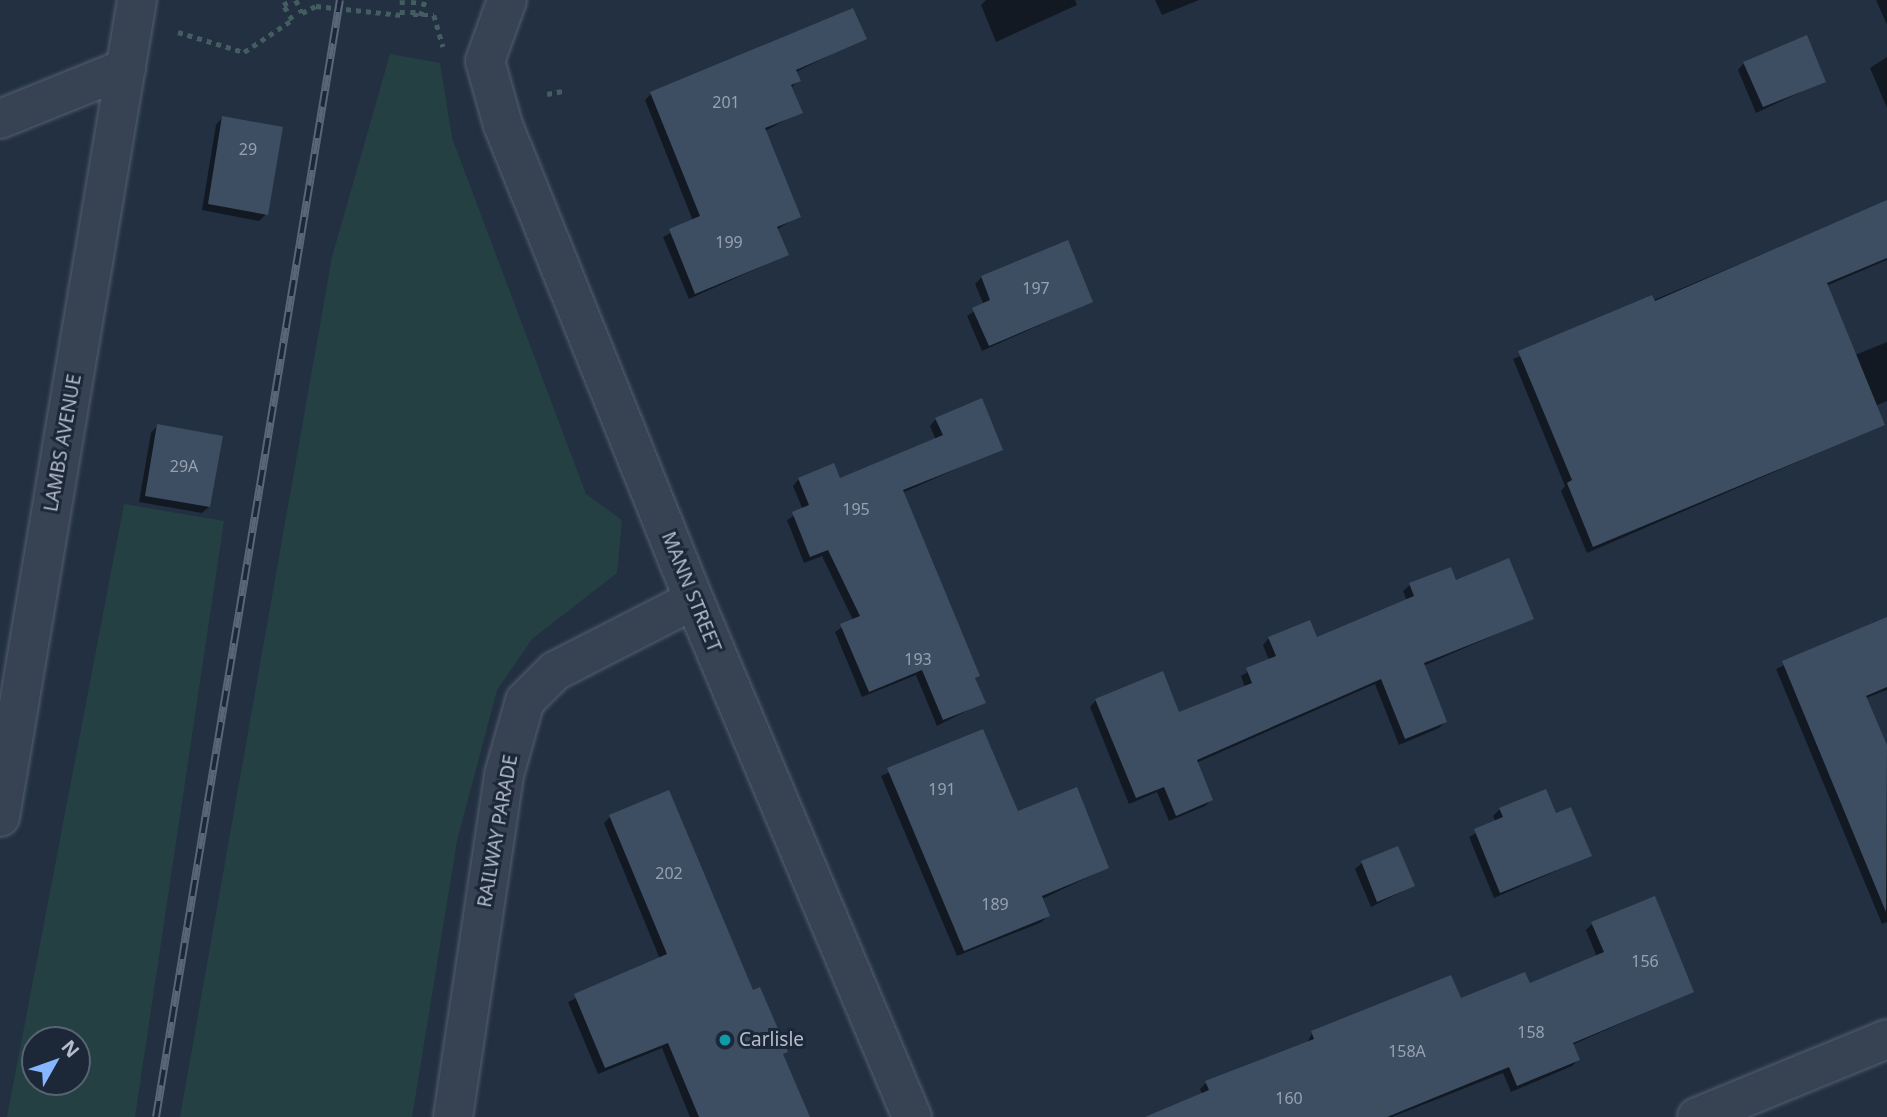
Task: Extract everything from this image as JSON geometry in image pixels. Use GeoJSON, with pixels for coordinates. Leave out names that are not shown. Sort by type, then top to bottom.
{"type":"FeatureCollection","features":[{"type":"Feature","properties":{"kind":"street"},"geometry":{"type":"LineString","coordinates":[[0,119],[126,68],[137,0]]}},
{"type":"Feature","properties":{"kind":"street","name":"MANN STREET"},"geometry":{"type":"LineString","coordinates":[[507,0],[485,61],[512,148],[694,600],[912,1117]]}},
{"type":"Feature","properties":{"kind":"street","name":"LAMBS AVENUE"},"geometry":{"type":"LineString","coordinates":[[0,817],[126,68]]}},
{"type":"Feature","properties":{"kind":"street","name":"RAILWAY PARADE"},"geometry":{"type":"LineString","coordinates":[[453,1117],[504,775],[525,701],[555,671],[694,600]]}},
{"type":"Feature","properties":{"kind":"street"},"geometry":{"type":"LineString","coordinates":[[1697,1117],[1887,1039]]}},
{"type":"Feature","properties":{"kind":"path"},"geometry":{"type":"LineString","coordinates":[[179,23],[177,35],[244,52],[292,20],[283,5],[294,0],[302,13],[316,6],[402,15],[402,0]]}},
{"type":"Feature","properties":{"kind":"path"},"geometry":{"type":"LineString","coordinates":[[414,0],[413,15],[423,15],[425,0]]}},
{"type":"Feature","properties":{"kind":"path"},"geometry":{"type":"LineString","coordinates":[[547,94],[563,91]]}},
{"type":"Feature","properties":{"kind":"green space"},"geometry":{"type":"Polygon","coordinates":[[[390,54],[440,63],[452,138],[586,494],[622,520],[617,573],[532,639],[497,690],[457,841],[412,1117],[180,1117],[332,257],[390,54]]]}},
{"type":"Feature","properties":{"kind":"green space"},"geometry":{"type":"Polygon","coordinates":[[[124,504],[224,521],[135,1117],[7,1117],[21,1044],[21,1096],[91,1096],[91,1026],[24,1026],[124,504]]]}},
{"type":"Feature","properties":{"kind":"building"},"geometry":{"type":"Polygon","coordinates":[[[853,8],[867,39],[796,70],[801,81],[791,85],[803,113],[765,128],[801,217],[777,227],[789,255],[695,294],[669,229],[700,216],[650,92],[853,8]]]}},
{"type":"Feature","properties":{"kind":"building"},"geometry":{"type":"Polygon","coordinates":[[[1807,35],[1826,82],[1763,107],[1743,62],[1807,35]]]}},
{"type":"Feature","properties":{"kind":"building"},"geometry":{"type":"Polygon","coordinates":[[[222,116],[283,127],[268,215],[208,204],[222,116]]]}},
{"type":"Feature","properties":{"kind":"building"},"geometry":{"type":"Polygon","coordinates":[[[1887,200],[1887,258],[1827,283],[1885,425],[1593,547],[1567,483],[1572,480],[1518,351],[1652,295],[1655,301],[1887,200]]]}},
{"type":"Feature","properties":{"kind":"building"},"geometry":{"type":"Polygon","coordinates":[[[1068,240],[1093,302],[989,346],[972,308],[990,300],[981,276],[1068,240]]]}},
{"type":"Feature","properties":{"kind":"building"},"geometry":{"type":"Polygon","coordinates":[[[982,398],[1003,450],[903,490],[980,676],[975,678],[986,703],[943,720],[922,670],[869,692],[840,624],[860,616],[828,550],[810,557],[792,512],[809,505],[798,478],[834,463],[840,478],[943,435],[935,418],[982,398]]]}},
{"type":"Feature","properties":{"kind":"building"},"geometry":{"type":"Polygon","coordinates":[[[157,424],[223,436],[210,507],[145,496],[157,424]]]}},
{"type":"Feature","properties":{"kind":"building"},"geometry":{"type":"Polygon","coordinates":[[[1509,558],[1534,619],[1424,663],[1447,722],[1405,739],[1381,679],[1197,760],[1213,800],[1176,816],[1164,787],[1136,798],[1095,699],[1163,671],[1179,712],[1252,683],[1246,668],[1276,656],[1268,637],[1310,620],[1317,637],[1414,596],[1409,583],[1451,567],[1456,580],[1509,558]]]}},
{"type":"Feature","properties":{"kind":"building"},"geometry":{"type":"Polygon","coordinates":[[[1887,617],[1887,687],[1866,696],[1887,745],[1886,912],[1782,661],[1887,617]]]}},
{"type":"Feature","properties":{"kind":"building"},"geometry":{"type":"Polygon","coordinates":[[[983,729],[1018,811],[1077,787],[1109,868],[1042,896],[1050,916],[964,951],[887,768],[983,729]]]}},
{"type":"Feature","properties":{"kind":"building"},"geometry":{"type":"Polygon","coordinates":[[[1546,789],[1556,813],[1571,807],[1592,856],[1500,893],[1474,829],[1503,817],[1499,808],[1546,789]]]}},
{"type":"Feature","properties":{"kind":"building"},"geometry":{"type":"Polygon","coordinates":[[[669,790],[753,990],[760,987],[788,1052],[783,1054],[810,1117],[699,1117],[668,1043],[605,1068],[574,994],[667,954],[609,815],[669,790]]]}},
{"type":"Feature","properties":{"kind":"building"},"geometry":{"type":"Polygon","coordinates":[[[1398,846],[1415,886],[1377,902],[1361,861],[1398,846]]]}},
{"type":"Feature","properties":{"kind":"building"},"geometry":{"type":"Polygon","coordinates":[[[1655,896],[1694,992],[1573,1043],[1580,1060],[1517,1086],[1509,1067],[1387,1117],[1145,1117],[1209,1090],[1205,1081],[1314,1039],[1311,1031],[1451,975],[1461,998],[1525,972],[1530,983],[1604,952],[1591,922],[1655,896]]]}},
{"type":"Feature","properties":{"kind":"railway"},"geometry":{"type":"LineString","coordinates":[[156,1117],[340,0]]}},
{"type":"Feature","properties":{"kind":"place","name":"Carlisle"},"geometry":{"type":"Point","coordinates":[725,1040]}}]}
